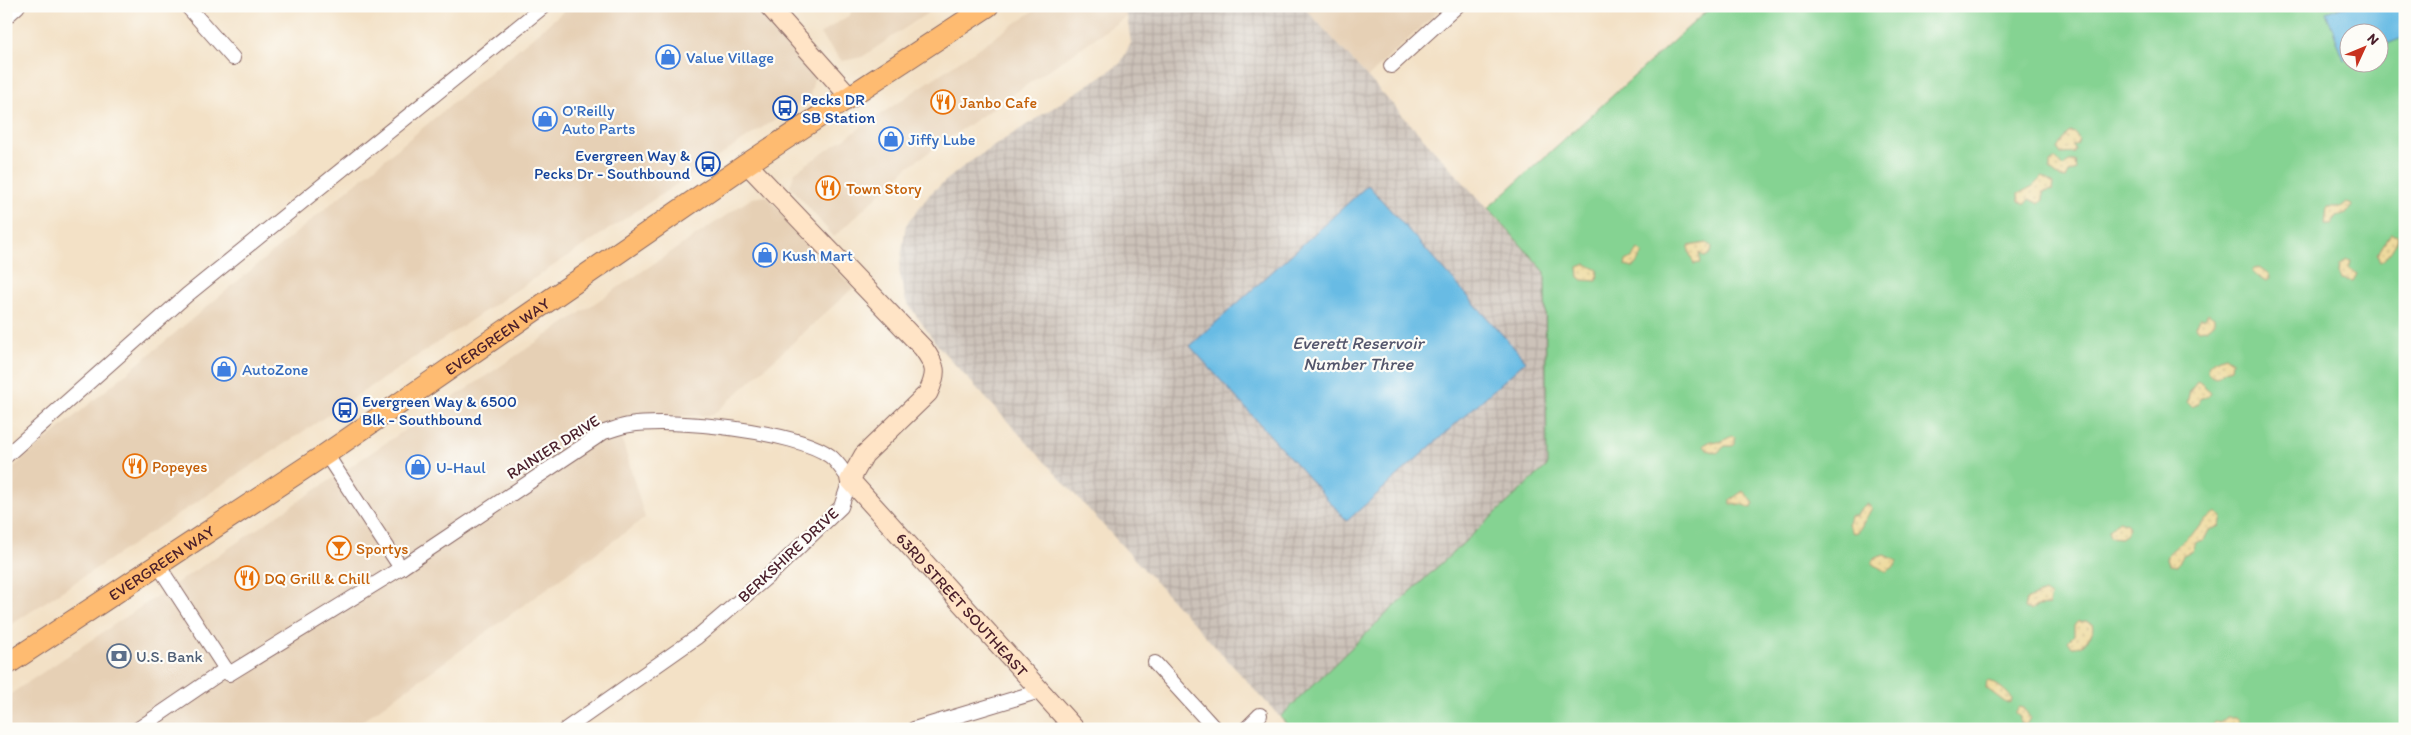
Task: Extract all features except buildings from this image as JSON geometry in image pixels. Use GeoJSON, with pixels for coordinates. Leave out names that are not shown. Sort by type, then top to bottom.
{"type":"FeatureCollection","features":[{"type":"Feature","properties":{"kind":"main road","name":"EVERGREEN WAY"},"geometry":{"type":"LineString","coordinates":[[6,665],[326,454],[748,164],[851,98],[988,6]]}},
{"type":"Feature","properties":{"kind":"street"},"geometry":{"type":"LineString","coordinates":[[6,17],[18,6]]}},
{"type":"Feature","properties":{"kind":"street"},"geometry":{"type":"LineString","coordinates":[[188,6],[233,58]]}},
{"type":"Feature","properties":{"kind":"street"},"geometry":{"type":"LineString","coordinates":[[7,454],[187,295],[544,6]]}},
{"type":"Feature","properties":{"kind":"street"},"geometry":{"type":"LineString","coordinates":[[769,6],[851,98]]}},
{"type":"Feature","properties":{"kind":"street"},"geometry":{"type":"LineString","coordinates":[[1391,66],[1457,6]]}},
{"type":"Feature","properties":{"kind":"street","name":"BERKSHIRE DRIVE"},"geometry":{"type":"LineString","coordinates":[[566,729],[697,637],[773,572],[841,506],[850,480],[864,455],[928,393],[934,381],[935,365],[923,348],[748,164]]}},
{"type":"Feature","properties":{"kind":"street","name":"RAINIER DRIVE"},"geometry":{"type":"LineString","coordinates":[[226,669],[230,674],[401,568],[604,432],[630,425],[672,424],[747,430],[799,441],[831,457],[850,480]]}},
{"type":"Feature","properties":{"kind":"street"},"geometry":{"type":"LineString","coordinates":[[326,454],[401,568]]}},
{"type":"Feature","properties":{"kind":"street","name":"63RD STREET SOUTHEAST"},"geometry":{"type":"LineString","coordinates":[[850,480],[1075,729]]}},
{"type":"Feature","properties":{"kind":"street"},"geometry":{"type":"LineString","coordinates":[[138,729],[226,669],[158,565]]}},
{"type":"Feature","properties":{"kind":"street"},"geometry":{"type":"LineString","coordinates":[[1156,664],[1215,729]]}},
{"type":"Feature","properties":{"kind":"street"},"geometry":{"type":"LineString","coordinates":[[914,729],[1040,691]]}},
{"type":"Feature","properties":{"kind":"street"},"geometry":{"type":"LineString","coordinates":[[1246,729],[1260,715]]}},
{"type":"Feature","properties":{"kind":"shaded area"},"geometry":{"type":"Polygon","coordinates":[[[570,6],[759,6],[816,69],[810,96],[6,628],[6,473],[570,6]]]}},
{"type":"Feature","properties":{"kind":"shaded area"},"geometry":{"type":"Polygon","coordinates":[[[853,6],[938,6],[862,57],[842,61],[820,34],[850,15],[853,6]]]}},
{"type":"Feature","properties":{"kind":"shaded area"},"geometry":{"type":"Polygon","coordinates":[[[1041,6],[1122,6],[1127,16],[909,166],[834,237],[790,186],[795,172],[1041,6]]]}},
{"type":"Feature","properties":{"kind":"shaded area"},"geometry":{"type":"Polygon","coordinates":[[[1122,6],[1303,6],[1545,272],[1547,466],[1382,618],[1280,717],[938,346],[906,301],[899,270],[906,225],[931,193],[965,165],[1120,64],[1131,43],[1127,16],[1122,6]]]}},
{"type":"Feature","properties":{"kind":"shaded area"},"geometry":{"type":"Polygon","coordinates":[[[1303,6],[1443,6],[1368,77],[1303,6]]]}},
{"type":"Feature","properties":{"kind":"shaded area"},"geometry":{"type":"Polygon","coordinates":[[[766,196],[853,288],[713,415],[612,418],[622,439],[645,518],[351,729],[6,729],[6,697],[752,198],[766,196]]]}},
{"type":"Feature","properties":{"kind":"green space"},"geometry":{"type":"Polygon","coordinates":[[[1712,6],[2405,6],[2405,729],[1291,729],[1280,717],[1382,618],[1547,466],[1545,272],[1488,208],[1712,6]]]}},
{"type":"Feature","properties":{"kind":"sand"},"geometry":{"type":"Polygon","coordinates":[[[2075,133],[2079,139],[2077,144],[2072,146],[2075,149],[2074,153],[2061,154],[2058,149],[2067,134],[2075,133]]]}},
{"type":"Feature","properties":{"kind":"sand"},"geometry":{"type":"Polygon","coordinates":[[[2056,159],[2063,167],[2069,161],[2075,161],[2076,170],[2069,173],[2066,179],[2061,178],[2050,170],[2050,163],[2056,159]]]}},
{"type":"Feature","properties":{"kind":"sand"},"geometry":{"type":"Polygon","coordinates":[[[2042,177],[2054,184],[2053,190],[2043,192],[2043,200],[2038,203],[2030,199],[2026,204],[2019,201],[2018,194],[2033,186],[2042,177]]]}},
{"type":"Feature","properties":{"kind":"sand"},"geometry":{"type":"Polygon","coordinates":[[[2347,202],[2352,204],[2349,211],[2337,216],[2331,225],[2325,225],[2327,207],[2341,207],[2347,202]]]}},
{"type":"Feature","properties":{"kind":"sand"},"geometry":{"type":"Polygon","coordinates":[[[2390,234],[2398,236],[2397,239],[2394,247],[2380,262],[2377,255],[2390,234]]]}},
{"type":"Feature","properties":{"kind":"sand"},"geometry":{"type":"Polygon","coordinates":[[[1706,243],[1712,246],[1711,253],[1705,257],[1699,253],[1701,263],[1694,264],[1689,252],[1689,246],[1706,243]]]}},
{"type":"Feature","properties":{"kind":"sand"},"geometry":{"type":"Polygon","coordinates":[[[1638,249],[1643,253],[1633,268],[1625,266],[1626,261],[1633,257],[1638,249]]]}},
{"type":"Feature","properties":{"kind":"sand"},"geometry":{"type":"Polygon","coordinates":[[[2347,260],[2351,261],[2349,269],[2357,274],[2353,281],[2341,279],[2338,272],[2339,266],[2347,260]]]}},
{"type":"Feature","properties":{"kind":"sand"},"geometry":{"type":"Polygon","coordinates":[[[1586,264],[1598,270],[1597,281],[1583,280],[1579,277],[1578,267],[1586,264]]]}},
{"type":"Feature","properties":{"kind":"sand"},"geometry":{"type":"Polygon","coordinates":[[[2259,267],[2269,274],[2270,279],[2266,281],[2252,272],[2255,268],[2259,267]]]}},
{"type":"Feature","properties":{"kind":"sand"},"geometry":{"type":"Polygon","coordinates":[[[2208,313],[2214,317],[2214,322],[2206,329],[2199,330],[2196,327],[2197,322],[2200,318],[2205,318],[2208,313]]]}},
{"type":"Feature","properties":{"kind":"sand"},"geometry":{"type":"Polygon","coordinates":[[[2225,356],[2232,361],[2231,369],[2216,378],[2211,376],[2208,371],[2210,365],[2225,356]]]}},
{"type":"Feature","properties":{"kind":"sand"},"geometry":{"type":"Polygon","coordinates":[[[2198,381],[2211,392],[2208,396],[2202,397],[2198,404],[2192,407],[2187,402],[2190,391],[2198,381]]]}},
{"type":"Feature","properties":{"kind":"sand"},"geometry":{"type":"Polygon","coordinates":[[[1732,436],[1735,437],[1735,443],[1732,446],[1725,446],[1717,453],[1708,450],[1704,445],[1711,441],[1720,442],[1732,436]]]}},
{"type":"Feature","properties":{"kind":"sand"},"geometry":{"type":"Polygon","coordinates":[[[1743,491],[1754,503],[1752,508],[1740,504],[1730,505],[1730,500],[1743,491]]]}},
{"type":"Feature","properties":{"kind":"sand"},"geometry":{"type":"Polygon","coordinates":[[[1867,504],[1872,508],[1858,532],[1853,533],[1848,524],[1850,516],[1857,516],[1861,508],[1867,504]]]}},
{"type":"Feature","properties":{"kind":"sand"},"geometry":{"type":"Polygon","coordinates":[[[2216,512],[2222,517],[2220,526],[2209,530],[2204,540],[2195,542],[2192,551],[2183,555],[2177,566],[2170,565],[2167,559],[2169,553],[2216,512]]]}},
{"type":"Feature","properties":{"kind":"sand"},"geometry":{"type":"Polygon","coordinates":[[[2118,521],[2127,524],[2129,528],[2126,535],[2121,538],[2110,537],[2108,531],[2118,521]]]}},
{"type":"Feature","properties":{"kind":"sand"},"geometry":{"type":"Polygon","coordinates":[[[1884,555],[1897,561],[1895,566],[1886,572],[1872,563],[1873,559],[1884,555]]]}},
{"type":"Feature","properties":{"kind":"sand"},"geometry":{"type":"Polygon","coordinates":[[[2044,592],[2051,596],[2049,605],[2037,606],[2030,610],[2024,608],[2026,600],[2044,592]]]}},
{"type":"Feature","properties":{"kind":"sand"},"geometry":{"type":"Polygon","coordinates":[[[2086,621],[2093,624],[2094,628],[2091,635],[2084,644],[2072,647],[2068,641],[2074,635],[2074,626],[2077,622],[2086,621]]]}},
{"type":"Feature","properties":{"kind":"sand"},"geometry":{"type":"Polygon","coordinates":[[[1987,681],[1994,683],[2004,690],[2012,699],[2011,702],[2006,703],[1986,688],[1987,681]]]}},
{"type":"Feature","properties":{"kind":"sand"},"geometry":{"type":"Polygon","coordinates":[[[2019,707],[2024,708],[2030,718],[2026,725],[2020,724],[2020,717],[2015,713],[2019,707]]]}},
{"type":"Feature","properties":{"kind":"sand"},"geometry":{"type":"Polygon","coordinates":[[[2227,717],[2236,717],[2239,720],[2239,729],[2211,729],[2215,722],[2220,723],[2227,717]]]}},
{"type":"Feature","properties":{"kind":"water"},"geometry":{"type":"Polygon","coordinates":[[[2343,6],[2398,6],[2405,24],[2405,37],[2388,44],[2388,22],[2338,22],[2338,44],[2326,12],[2343,6]]]}},
{"type":"Feature","properties":{"kind":"water","name":"Everett Reservoir Number Three"},"geometry":{"type":"Polygon","coordinates":[[[1368,185],[1526,361],[1347,521],[1190,346],[1368,185]]]}},
{"type":"Feature","properties":{"kind":"place","name":"Value Village"},"geometry":{"type":"Point","coordinates":[668,57]}},
{"type":"Feature","properties":{"kind":"place","name":"Janbo Cafe"},"geometry":{"type":"Point","coordinates":[943,102]}},
{"type":"Feature","properties":{"kind":"place","name":"Pecks DR SB Station"},"geometry":{"type":"Point","coordinates":[785,108]}},
{"type":"Feature","properties":{"kind":"place","name":"O'Reilly Auto Parts"},"geometry":{"type":"Point","coordinates":[545,119]}},
{"type":"Feature","properties":{"kind":"place","name":"Jiffy Lube"},"geometry":{"type":"Point","coordinates":[891,139]}},
{"type":"Feature","properties":{"kind":"place","name":"Evergreen Way & Pecks Dr - Southbound"},"geometry":{"type":"Point","coordinates":[708,164]}},
{"type":"Feature","properties":{"kind":"place","name":"Town Story"},"geometry":{"type":"Point","coordinates":[828,188]}},
{"type":"Feature","properties":{"kind":"place","name":"Kush Mart"},"geometry":{"type":"Point","coordinates":[765,255]}},
{"type":"Feature","properties":{"kind":"place","name":"AutoZone"},"geometry":{"type":"Point","coordinates":[224,369]}},
{"type":"Feature","properties":{"kind":"place","name":"Evergreen Way & 6500 Blk - Southbound"},"geometry":{"type":"Point","coordinates":[345,410]}},
{"type":"Feature","properties":{"kind":"place","name":"Popeyes"},"geometry":{"type":"Point","coordinates":[135,466]}},
{"type":"Feature","properties":{"kind":"place","name":"U-Haul"},"geometry":{"type":"Point","coordinates":[418,467]}},
{"type":"Feature","properties":{"kind":"place","name":"Sportys"},"geometry":{"type":"Point","coordinates":[339,548]}},
{"type":"Feature","properties":{"kind":"place","name":"DQ Grill & Chill"},"geometry":{"type":"Point","coordinates":[247,578]}},
{"type":"Feature","properties":{"kind":"place","name":"U.S. Bank"},"geometry":{"type":"Point","coordinates":[119,656]}}]}
